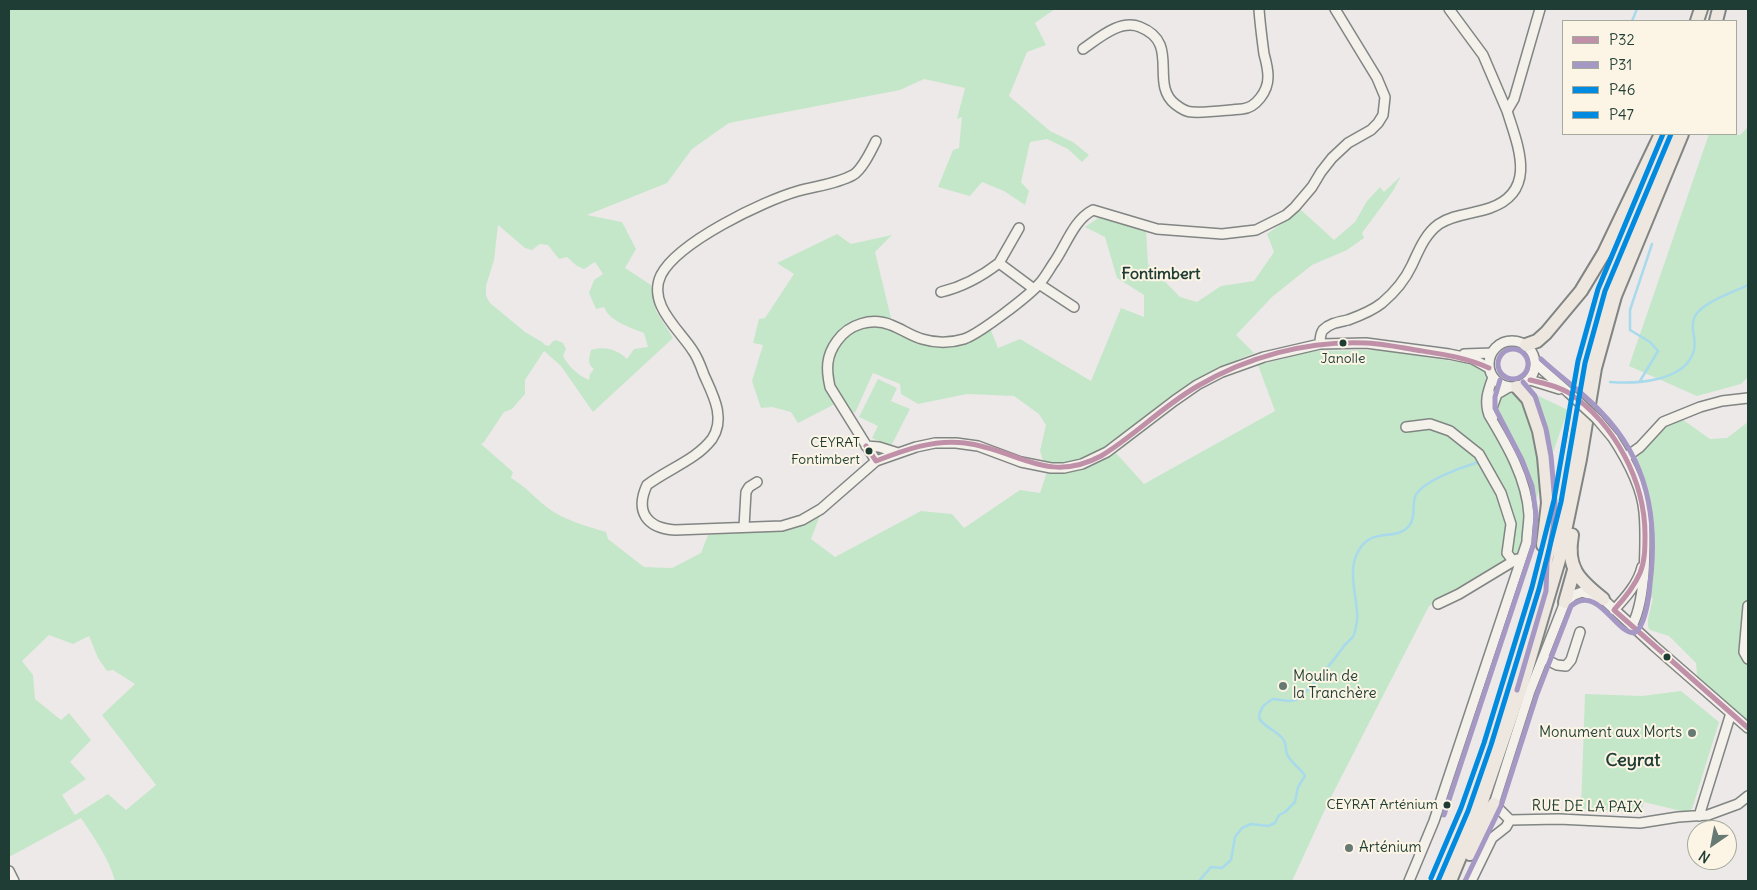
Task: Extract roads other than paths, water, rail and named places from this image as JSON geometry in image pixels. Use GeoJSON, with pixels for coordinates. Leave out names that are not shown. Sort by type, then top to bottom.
{"type":"FeatureCollection","features":[{"type":"Feature","properties":{"kind":"highway"},"geometry":{"type":"LineString","coordinates":[[1526,346],[1537,341],[1546,333],[1581,291],[1604,253],[1661,135]]}},
{"type":"Feature","properties":{"kind":"highway"},"geometry":{"type":"LineString","coordinates":[[1438,881],[1468,811],[1492,745],[1539,589],[1561,502],[1574,439],[1585,363],[1605,291],[1671,135]]}},
{"type":"Feature","properties":{"kind":"highway"},"geometry":{"type":"LineString","coordinates":[[1450,881],[1478,813],[1524,675],[1559,560],[1580,459],[1595,368],[1615,296],[1682,135]]}},
{"type":"Feature","properties":{"kind":"highway"},"geometry":{"type":"LineString","coordinates":[[1513,387],[1528,399],[1539,431],[1544,456],[1548,503],[1540,562],[1539,589]]}},
{"type":"Feature","properties":{"kind":"highway"},"geometry":{"type":"LineString","coordinates":[[1580,459],[1581,486],[1570,545],[1570,558],[1574,570],[1586,586],[1603,599]]}},
{"type":"Feature","properties":{"kind":"highway"},"geometry":{"type":"LineString","coordinates":[[1565,602],[1574,570]]}},
{"type":"Feature","properties":{"kind":"highway"},"geometry":{"type":"LineString","coordinates":[[1457,881],[1494,804]]}},
{"type":"Feature","properties":{"kind":"street"},"geometry":{"type":"LineString","coordinates":[[1082,49],[1111,30],[1127,25],[1140,27],[1160,43],[1164,56],[1164,85],[1171,101],[1180,108],[1191,112],[1247,108],[1260,99],[1268,78],[1260,29],[1260,9]]}},
{"type":"Feature","properties":{"kind":"street"},"geometry":{"type":"LineString","coordinates":[[876,462],[830,387],[827,362],[832,348],[840,337],[858,324],[879,322],[891,325],[923,340],[936,342],[964,339],[979,332],[1036,286],[1056,260],[1079,221],[1093,210],[1157,228],[1222,234],[1256,230],[1286,215],[1312,187],[1332,158],[1348,143],[1371,130],[1383,114],[1385,97],[1377,78],[1335,9]]}},
{"type":"Feature","properties":{"kind":"street"},"geometry":{"type":"LineString","coordinates":[[1320,344],[1322,331],[1328,326],[1364,313],[1378,306],[1392,295],[1402,282],[1421,245],[1430,232],[1440,224],[1461,215],[1490,208],[1506,200],[1522,174],[1522,164],[1507,111],[1482,55],[1450,9]]}},
{"type":"Feature","properties":{"kind":"street"},"geometry":{"type":"LineString","coordinates":[[1507,111],[1514,100],[1540,9]]}},
{"type":"Feature","properties":{"kind":"street"},"geometry":{"type":"LineString","coordinates":[[876,141],[867,159],[854,175],[838,181],[796,191],[726,221],[681,252],[668,264],[661,276],[657,291],[665,314],[694,352],[718,404],[717,428],[705,447],[647,485],[642,507],[646,517],[652,524],[662,530],[782,526],[802,520],[821,510],[876,462],[898,452],[935,443],[978,446],[1021,462],[1036,465],[1064,468],[1082,464],[1107,452],[1174,401],[1222,372],[1264,357],[1320,344],[1366,343],[1449,354],[1472,360],[1489,368]]}},
{"type":"Feature","properties":{"kind":"street"},"geometry":{"type":"LineString","coordinates":[[941,292],[970,282],[999,263],[1019,228]]}},
{"type":"Feature","properties":{"kind":"street"},"geometry":{"type":"LineString","coordinates":[[999,263],[1074,307]]}},
{"type":"Feature","properties":{"kind":"street"},"geometry":{"type":"LineString","coordinates":[[1513,387],[1503,386],[1493,378],[1489,368],[1492,353],[1500,344],[1506,342],[1520,342],[1526,346],[1531,351],[1536,364],[1597,418],[1626,457],[1632,470],[1644,510],[1646,550],[1642,589],[1637,616],[1632,626]]}},
{"type":"Feature","properties":{"kind":"street"},"geometry":{"type":"LineString","coordinates":[[1449,354],[1492,353]]}},
{"type":"Feature","properties":{"kind":"street"},"geometry":{"type":"LineString","coordinates":[[1530,380],[1536,364]]}},
{"type":"Feature","properties":{"kind":"street"},"geometry":{"type":"LineString","coordinates":[[1409,881],[1434,822],[1517,559],[1527,542],[1529,514],[1526,493],[1518,469],[1486,407],[1486,395],[1493,378]]}},
{"type":"Feature","properties":{"kind":"street"},"geometry":{"type":"LineString","coordinates":[[1494,424],[1492,408],[1497,394],[1513,387],[1530,380],[1568,393]]}},
{"type":"Feature","properties":{"kind":"street"},"geometry":{"type":"LineString","coordinates":[[1626,457],[1640,447],[1663,422],[1700,406],[1748,398]]}},
{"type":"Feature","properties":{"kind":"street"},"geometry":{"type":"LineString","coordinates":[[1406,427],[1430,424],[1450,431],[1479,454],[1501,492],[1511,524],[1507,552],[1517,559]]}},
{"type":"Feature","properties":{"kind":"street"},"geometry":{"type":"LineString","coordinates":[[866,446],[898,452]]}},
{"type":"Feature","properties":{"kind":"street"},"geometry":{"type":"LineString","coordinates":[[744,527],[746,492],[748,487],[757,482]]}},
{"type":"Feature","properties":{"kind":"street"},"geometry":{"type":"LineString","coordinates":[[1614,610],[1628,594],[1640,573],[1646,550]]}},
{"type":"Feature","properties":{"kind":"street"},"geometry":{"type":"LineString","coordinates":[[1438,604],[1459,594],[1517,559]]}},
{"type":"Feature","properties":{"kind":"street"},"geometry":{"type":"LineString","coordinates":[[1471,881],[1492,838],[1506,828],[1510,820],[1494,804],[1543,658],[1565,602],[1574,595],[1582,592],[1603,599],[1748,728]]}},
{"type":"Feature","properties":{"kind":"street"},"geometry":{"type":"LineString","coordinates":[[1748,606],[1744,652],[1748,659]]}},
{"type":"Feature","properties":{"kind":"street"},"geometry":{"type":"LineString","coordinates":[[1543,658],[1557,665],[1566,666],[1571,660],[1580,632]]}},
{"type":"Feature","properties":{"kind":"street"},"geometry":{"type":"LineString","coordinates":[[1698,816],[1731,712]]}},
{"type":"Feature","properties":{"kind":"street","name":"RUE DE LA PAIX"},"geometry":{"type":"LineString","coordinates":[[1510,820],[1559,819],[1640,823],[1708,815],[1738,804],[1748,796]]}},
{"type":"Feature","properties":{"kind":"street"},"geometry":{"type":"LineString","coordinates":[[9,871],[14,881]]}},
{"type":"Feature","properties":{"kind":"waterway"},"geometry":{"type":"LineString","coordinates":[[1632,20],[1637,9]]}},
{"type":"Feature","properties":{"kind":"waterway"},"geometry":{"type":"LineString","coordinates":[[1640,381],[1658,351],[1650,342],[1630,330],[1630,310],[1652,244]]}},
{"type":"Feature","properties":{"kind":"waterway"},"geometry":{"type":"LineString","coordinates":[[1610,382],[1658,379],[1681,369],[1689,361],[1694,350],[1693,320],[1695,316],[1705,306],[1748,285]]}},
{"type":"Feature","properties":{"kind":"waterway"},"geometry":{"type":"LineString","coordinates":[[1199,881],[1211,867],[1222,868],[1231,860],[1235,837],[1242,828],[1251,824],[1268,826],[1275,823],[1279,815],[1295,802],[1298,787],[1305,776],[1288,757],[1283,739],[1261,721],[1259,718],[1260,712],[1273,699],[1296,700],[1316,681],[1354,635],[1357,615],[1353,570],[1356,556],[1361,546],[1375,537],[1403,531],[1411,523],[1415,497],[1418,491],[1442,476],[1476,463]]}},
{"type":"Feature","properties":{"kind":"place","name":"Janolle"},"geometry":{"type":"Point","coordinates":[1343,343]}},
{"type":"Feature","properties":{"kind":"place","name":"CEYRAT Fontimbert"},"geometry":{"type":"Point","coordinates":[869,451]}},
{"type":"Feature","properties":{"kind":"place","name":"Moulin de la Tranchère"},"geometry":{"type":"Point","coordinates":[1283,686]}},
{"type":"Feature","properties":{"kind":"place","name":"Monument aux Morts"},"geometry":{"type":"Point","coordinates":[1692,733]}},
{"type":"Feature","properties":{"kind":"place","name":"CEYRAT Arténium"},"geometry":{"type":"Point","coordinates":[1447,805]}},
{"type":"Feature","properties":{"kind":"place","name":"Arténium"},"geometry":{"type":"Point","coordinates":[1349,848]}},
{"type":"Feature","properties":{"kind":"district","name":"Fontimbert"},"geometry":{"type":"Point","coordinates":[1161,274]}},
{"type":"Feature","properties":{"kind":"district","name":"Ceyrat"},"geometry":{"type":"Point","coordinates":[1633,761]}}]}
